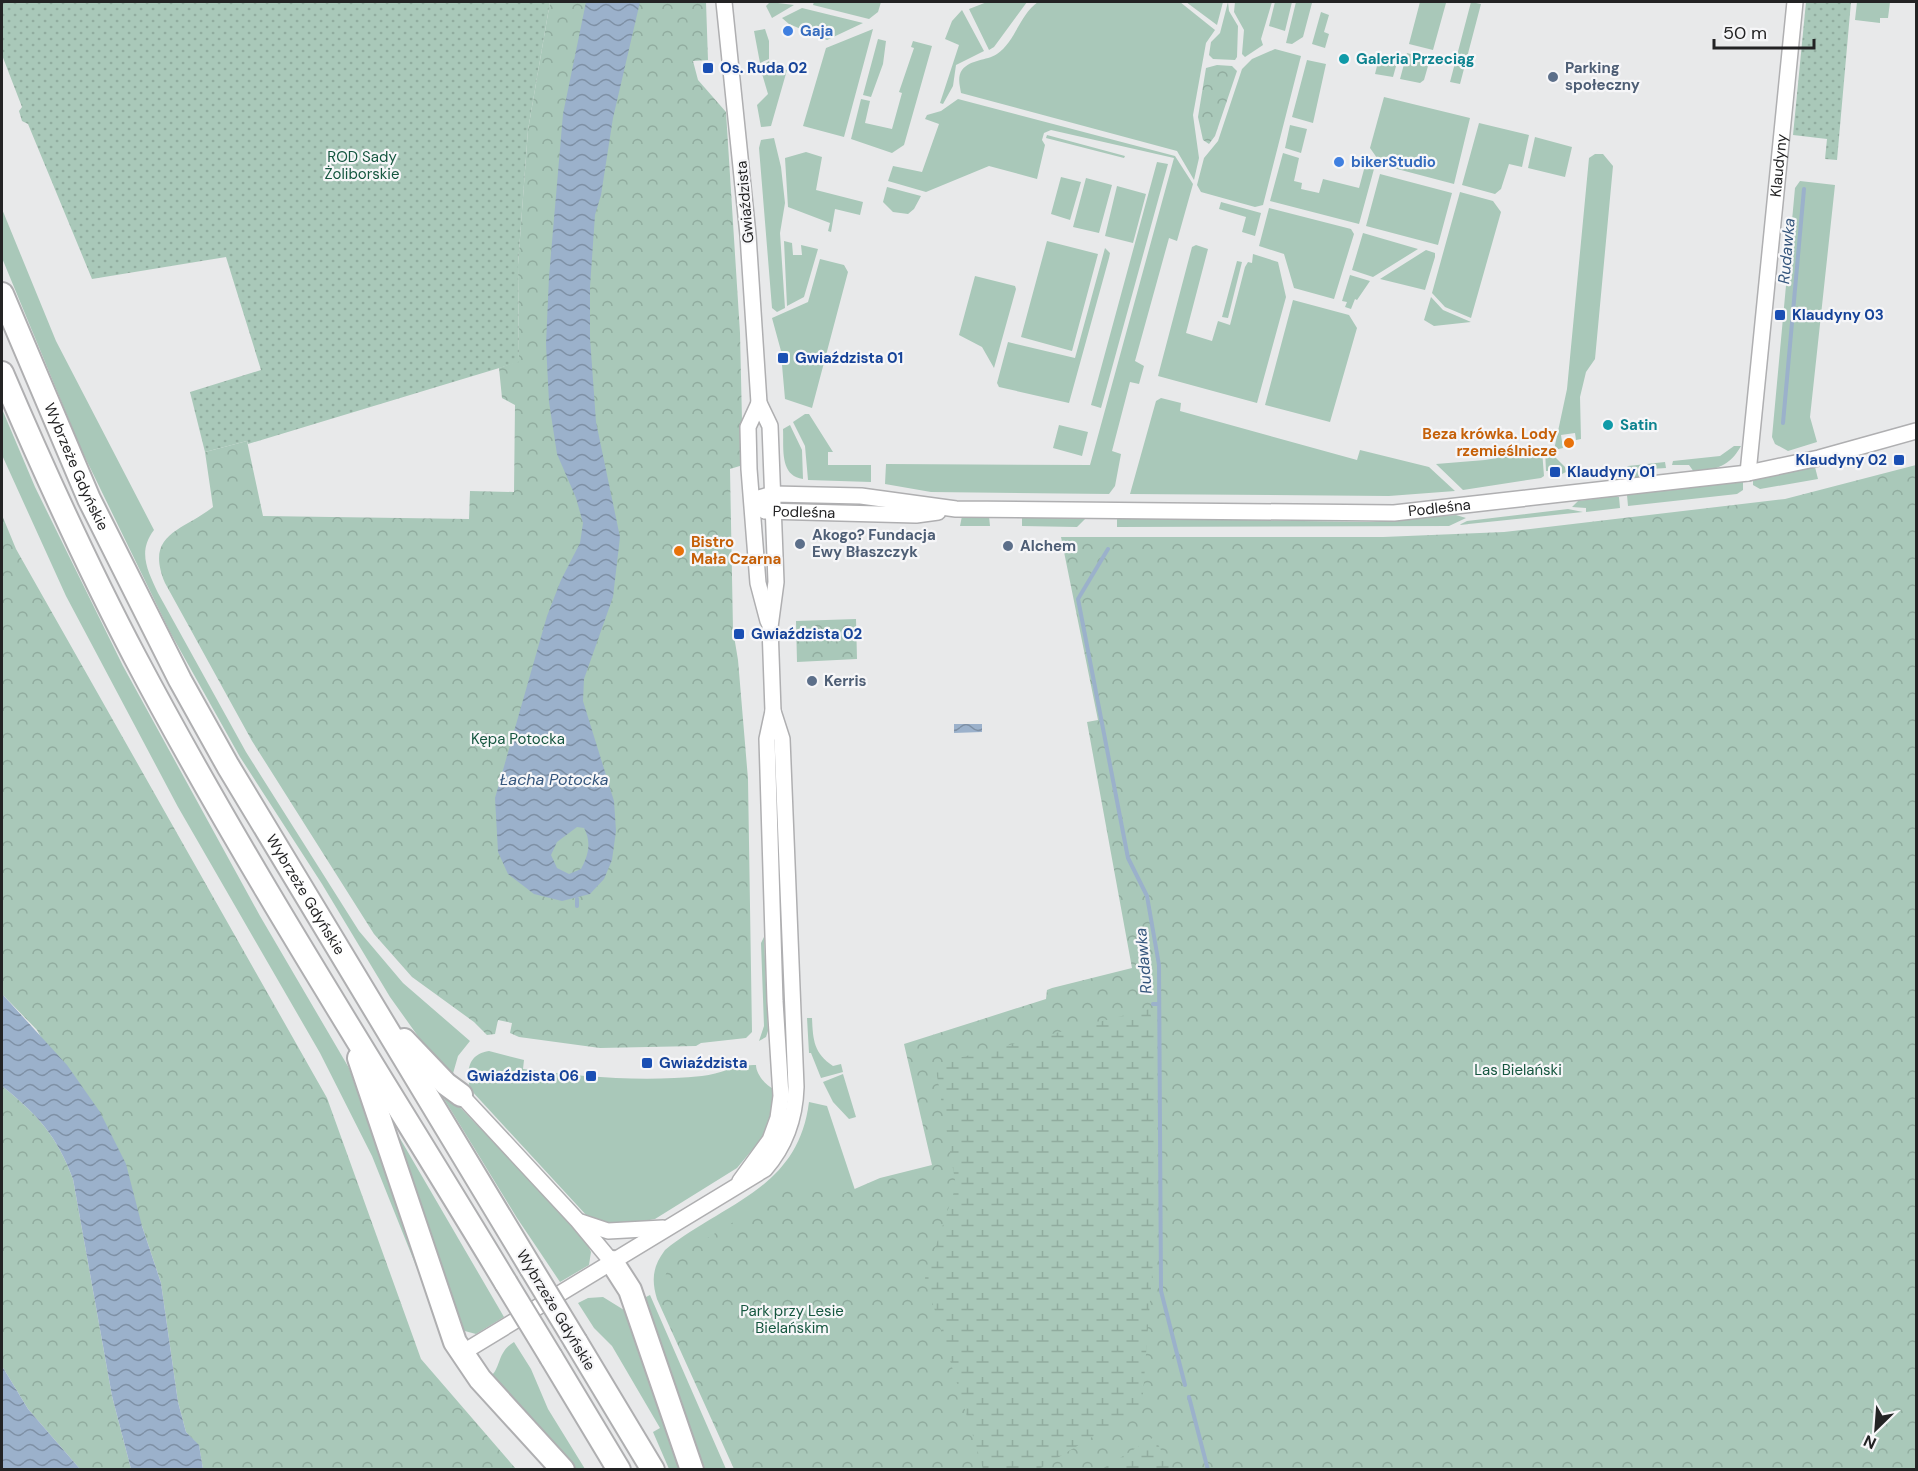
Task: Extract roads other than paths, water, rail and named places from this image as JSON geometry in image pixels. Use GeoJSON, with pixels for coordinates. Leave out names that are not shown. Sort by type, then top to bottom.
{"type":"FeatureCollection","features":[{"type":"Feature","properties":{"kind":"highway","name":"Wybrzeże Gdyńskie"},"geometry":{"type":"LineString","coordinates":[[2,294],[62,440],[134,592],[228,766],[653,1470]]}},
{"type":"Feature","properties":{"kind":"highway","name":"Wybrzeże Gdyńskie"},"geometry":{"type":"LineString","coordinates":[[2,372],[69,524],[136,658],[212,795],[619,1470]]}},
{"type":"Feature","properties":{"kind":"highway"},"geometry":{"type":"LineString","coordinates":[[371,1003],[446,1084],[461,1095]]}},
{"type":"Feature","properties":{"kind":"highway"},"geometry":{"type":"LineString","coordinates":[[345,1016],[450,1330],[480,1379],[563,1470]]}},
{"type":"Feature","properties":{"kind":"highway"},"geometry":{"type":"LineString","coordinates":[[612,1262],[630,1290],[692,1470]]}},
{"type":"Feature","properties":{"kind":"street","name":"Gwiaździsta"},"geometry":{"type":"LineString","coordinates":[[724,2],[747,225],[759,403],[770,426],[776,582],[770,627],[773,711],[767,739],[781,1087],[778,1118],[770,1140],[735,1187]]}},
{"type":"Feature","properties":{"kind":"street","name":"Klaudyny"},"geometry":{"type":"LineString","coordinates":[[1748,473],[1795,2]]}},
{"type":"Feature","properties":{"kind":"street","name":"Gwiaździsta"},"geometry":{"type":"LineString","coordinates":[[759,403],[748,427],[758,583],[770,627]]}},
{"type":"Feature","properties":{"kind":"street","name":"Podleśna"},"geometry":{"type":"LineString","coordinates":[[956,509],[916,515],[773,513],[753,504],[759,498],[773,494],[861,496],[956,509],[1378,514],[1748,473],[1810,460],[1917,431]]}},
{"type":"Feature","properties":{"kind":"street","name":"Gwiaździsta"},"geometry":{"type":"LineString","coordinates":[[462,1353],[765,1169],[779,1152],[788,1132],[796,1098],[782,739],[773,711]]}},
{"type":"Feature","properties":{"kind":"street"},"geometry":{"type":"LineString","coordinates":[[778,1037],[792,1020]]}},
{"type":"Feature","properties":{"kind":"street"},"geometry":{"type":"LineString","coordinates":[[461,1095],[578,1221],[612,1262]]}},
{"type":"Feature","properties":{"kind":"street"},"geometry":{"type":"LineString","coordinates":[[578,1221],[608,1231],[670,1227]]}},
{"type":"Feature","properties":{"kind":"water","name":"Łacha Potocka"},"geometry":{"type":"Polygon","coordinates":[[[586,2],[640,2],[613,118],[601,195],[595,215],[590,287],[590,338],[596,422],[620,537],[613,597],[584,679],[583,701],[614,801],[616,831],[612,860],[604,879],[590,894],[562,901],[534,894],[508,874],[498,852],[495,798],[547,616],[561,580],[580,543],[583,523],[576,498],[557,454],[549,402],[546,344],[549,277],[563,114],[586,2]],[[577,827],[557,842],[551,855],[557,868],[569,874],[581,869],[586,859],[588,844],[584,828],[577,827]]]}},
{"type":"Feature","properties":{"kind":"water"},"geometry":{"type":"Polygon","coordinates":[[[954,724],[982,724],[982,732],[954,733],[954,724]]]}},
{"type":"Feature","properties":{"kind":"water"},"geometry":{"type":"Polygon","coordinates":[[[2,994],[67,1065],[100,1112],[126,1164],[142,1226],[161,1283],[178,1402],[186,1432],[199,1445],[203,1469],[131,1469],[112,1396],[73,1179],[60,1150],[45,1127],[2,1086],[2,994]]]}},
{"type":"Feature","properties":{"kind":"water"},"geometry":{"type":"Polygon","coordinates":[[[2,1366],[28,1409],[80,1469],[2,1469],[2,1366]]]}},
{"type":"Feature","properties":{"kind":"waterway","name":"Rudawka"},"geometry":{"type":"LineString","coordinates":[[1783,423],[1804,189]]}},
{"type":"Feature","properties":{"kind":"waterway","name":"Rudawka"},"geometry":{"type":"LineString","coordinates":[[1108,549],[1078,599],[1128,858],[1147,896],[1159,965],[1161,1291],[1185,1385]]}},
{"type":"Feature","properties":{"kind":"waterway"},"geometry":{"type":"LineString","coordinates":[[577,899],[577,906]]}},
{"type":"Feature","properties":{"kind":"waterway","name":"Rudawka"},"geometry":{"type":"LineString","coordinates":[[1153,1004],[1159,1004]]}},
{"type":"Feature","properties":{"kind":"waterway","name":"Rudawka"},"geometry":{"type":"LineString","coordinates":[[1189,1397],[1208,1470]]}},
{"type":"Feature","properties":{"kind":"place","name":"Gaja"},"geometry":{"type":"Point","coordinates":[788,31]}},
{"type":"Feature","properties":{"kind":"place","name":"Galeria Przeciąg"},"geometry":{"type":"Point","coordinates":[1344,59]}},
{"type":"Feature","properties":{"kind":"place","name":"Os. Ruda 02"},"geometry":{"type":"Point","coordinates":[708,68]}},
{"type":"Feature","properties":{"kind":"place","name":"Parking społeczny"},"geometry":{"type":"Point","coordinates":[1553,77]}},
{"type":"Feature","properties":{"kind":"place","name":"bikerStudio"},"geometry":{"type":"Point","coordinates":[1339,162]}},
{"type":"Feature","properties":{"kind":"place","name":"Klaudyny 03"},"geometry":{"type":"Point","coordinates":[1780,315]}},
{"type":"Feature","properties":{"kind":"place","name":"Gwiaździsta 01"},"geometry":{"type":"Point","coordinates":[783,358]}},
{"type":"Feature","properties":{"kind":"place","name":"Satin"},"geometry":{"type":"Point","coordinates":[1608,425]}},
{"type":"Feature","properties":{"kind":"place","name":"Beza krówka. Lody rzemieślnicze"},"geometry":{"type":"Point","coordinates":[1569,443]}},
{"type":"Feature","properties":{"kind":"place","name":"Klaudyny 02"},"geometry":{"type":"Point","coordinates":[1899,460]}},
{"type":"Feature","properties":{"kind":"place","name":"Klaudyny 01"},"geometry":{"type":"Point","coordinates":[1555,472]}},
{"type":"Feature","properties":{"kind":"place","name":"Akogo? Fundacja Ewy Błaszczyk"},"geometry":{"type":"Point","coordinates":[800,544]}},
{"type":"Feature","properties":{"kind":"place","name":"Alchem"},"geometry":{"type":"Point","coordinates":[1008,546]}},
{"type":"Feature","properties":{"kind":"place","name":"Bistro Mała Czarna"},"geometry":{"type":"Point","coordinates":[679,551]}},
{"type":"Feature","properties":{"kind":"place","name":"Gwiaździsta 02"},"geometry":{"type":"Point","coordinates":[739,634]}},
{"type":"Feature","properties":{"kind":"place","name":"Kerris"},"geometry":{"type":"Point","coordinates":[812,681]}},
{"type":"Feature","properties":{"kind":"place","name":"Gwiaździsta"},"geometry":{"type":"Point","coordinates":[647,1063]}},
{"type":"Feature","properties":{"kind":"place","name":"Gwiaździsta 06"},"geometry":{"type":"Point","coordinates":[591,1076]}},
{"type":"Feature","properties":{"kind":"park label","name":"ROD Sady Żoliborskie"},"geometry":{"type":"Point","coordinates":[362,166]}},
{"type":"Feature","properties":{"kind":"park label","name":"Kępa Potocka"},"geometry":{"type":"Point","coordinates":[518,739]}},
{"type":"Feature","properties":{"kind":"park label","name":"Las Bielański"},"geometry":{"type":"Point","coordinates":[1518,1070]}},
{"type":"Feature","properties":{"kind":"park label","name":"Park przy Lesie Bielańskim"},"geometry":{"type":"Point","coordinates":[792,1320]}}]}
